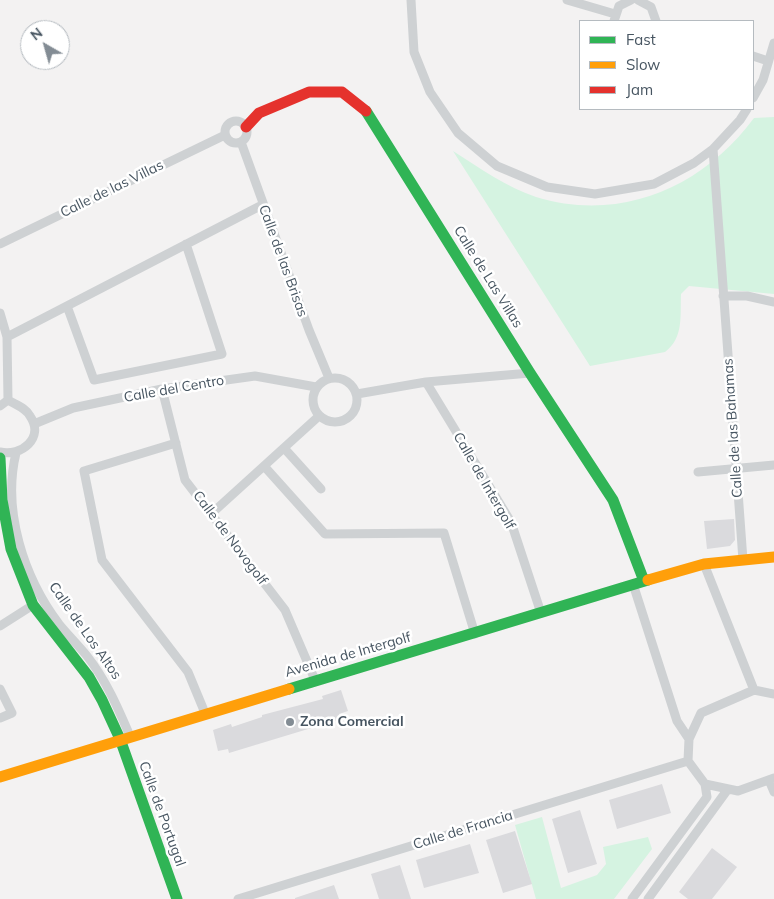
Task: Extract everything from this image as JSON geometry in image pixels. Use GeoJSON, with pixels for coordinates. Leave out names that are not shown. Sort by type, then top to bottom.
{"type":"FeatureCollection","features":[{"type":"Feature","properties":{"kind":"street"},"geometry":{"type":"LineString","coordinates":[[411,0],[414,52],[430,92],[458,133],[497,166],[547,186],[596,194],[654,184],[694,163],[713,149],[740,120],[746,110]]}},
{"type":"Feature","properties":{"kind":"street"},"geometry":{"type":"LineString","coordinates":[[566,0],[614,18],[620,6],[631,0]]}},
{"type":"Feature","properties":{"kind":"street"},"geometry":{"type":"LineString","coordinates":[[640,0],[651,7],[656,20]]}},
{"type":"Feature","properties":{"kind":"street"},"geometry":{"type":"LineString","coordinates":[[754,96],[763,80],[774,43]]}},
{"type":"Feature","properties":{"kind":"street"},"geometry":{"type":"LineString","coordinates":[[754,56],[768,60]]}},
{"type":"Feature","properties":{"kind":"street","name":"Calle de Las Villas"},"geometry":{"type":"LineString","coordinates":[[246,127],[258,113],[308,92],[342,92],[368,113],[530,373],[614,500],[639,583]]}},
{"type":"Feature","properties":{"kind":"street"},"geometry":{"type":"LineString","coordinates":[[232,122],[240,122],[246,127],[246,136],[241,142],[230,142],[225,135],[226,127],[232,122]]}},
{"type":"Feature","properties":{"kind":"street","name":"Calle de las Villas"},"geometry":{"type":"LineString","coordinates":[[0,244],[225,135]]}},
{"type":"Feature","properties":{"kind":"street","name":"Calle de las Brisas"},"geometry":{"type":"LineString","coordinates":[[241,142],[262,205],[309,330],[330,378]]}},
{"type":"Feature","properties":{"kind":"street","name":"Calle de las Bahamas"},"geometry":{"type":"LineString","coordinates":[[713,149],[743,560]]}},
{"type":"Feature","properties":{"kind":"street"},"geometry":{"type":"LineString","coordinates":[[7,337],[262,205]]}},
{"type":"Feature","properties":{"kind":"street"},"geometry":{"type":"LineString","coordinates":[[67,306],[94,380],[222,354],[186,244]]}},
{"type":"Feature","properties":{"kind":"street"},"geometry":{"type":"LineString","coordinates":[[723,296],[747,296],[774,302]]}},
{"type":"Feature","properties":{"kind":"street"},"geometry":{"type":"LineString","coordinates":[[0,313],[7,337],[2,402],[25,410],[34,424],[34,433],[30,443],[16,453],[0,452]]}},
{"type":"Feature","properties":{"kind":"street"},"geometry":{"type":"LineString","coordinates":[[357,394],[426,382],[530,373]]}},
{"type":"Feature","properties":{"kind":"street","name":"Calle del Centro"},"geometry":{"type":"LineString","coordinates":[[34,424],[73,408],[162,389],[255,376],[316,388]]}},
{"type":"Feature","properties":{"kind":"street"},"geometry":{"type":"LineString","coordinates":[[330,378],[345,380],[351,384],[357,394],[356,409],[343,421],[328,422],[319,416],[312,402],[316,388],[330,378]]}},
{"type":"Feature","properties":{"kind":"street","name":"Calle de Intergolf"},"geometry":{"type":"LineString","coordinates":[[426,382],[511,522],[541,613]]}},
{"type":"Feature","properties":{"kind":"street","name":"Calle de Novogolf"},"geometry":{"type":"LineString","coordinates":[[162,389],[186,480],[284,610],[315,680]]}},
{"type":"Feature","properties":{"kind":"street"},"geometry":{"type":"LineString","coordinates":[[211,514],[319,416]]}},
{"type":"Feature","properties":{"kind":"street"},"geometry":{"type":"LineString","coordinates":[[176,443],[84,470],[102,560],[188,672],[205,713]]}},
{"type":"Feature","properties":{"kind":"street"},"geometry":{"type":"LineString","coordinates":[[284,448],[320,490]]}},
{"type":"Feature","properties":{"kind":"street","name":"Calle de Los Altos"},"geometry":{"type":"LineString","coordinates":[[16,453],[12,471],[15,524],[31,576],[59,624],[87,656],[116,702],[125,737]]}},
{"type":"Feature","properties":{"kind":"street","name":"Calle de Los Altos"},"geometry":{"type":"LineString","coordinates":[[0,458],[2,500],[11,549],[32,606],[89,677],[125,737]]}},
{"type":"Feature","properties":{"kind":"street"},"geometry":{"type":"LineString","coordinates":[[264,466],[325,534],[444,533],[475,634]]}},
{"type":"Feature","properties":{"kind":"street"},"geometry":{"type":"LineString","coordinates":[[698,472],[774,466]]}},
{"type":"Feature","properties":{"kind":"street","name":"Avenida de Intergolf"},"geometry":{"type":"LineString","coordinates":[[0,777],[125,737],[475,634],[704,564],[774,557]]}},
{"type":"Feature","properties":{"kind":"street"},"geometry":{"type":"LineString","coordinates":[[704,564],[754,690]]}},
{"type":"Feature","properties":{"kind":"street"},"geometry":{"type":"LineString","coordinates":[[639,583],[677,721],[689,739]]}},
{"type":"Feature","properties":{"kind":"street"},"geometry":{"type":"LineString","coordinates":[[0,626],[32,606]]}},
{"type":"Feature","properties":{"kind":"street"},"geometry":{"type":"LineString","coordinates":[[0,688],[12,713],[0,718]]}},
{"type":"Feature","properties":{"kind":"street"},"geometry":{"type":"LineString","coordinates":[[632,899],[707,797],[705,784],[688,762],[689,739],[702,713],[754,690],[774,694]]}},
{"type":"Feature","properties":{"kind":"street","name":"Calle de Portugal"},"geometry":{"type":"LineString","coordinates":[[125,737],[177,899]]}},
{"type":"Feature","properties":{"kind":"street","name":"Calle de Francia"},"geometry":{"type":"LineString","coordinates":[[238,899],[688,762]]}},
{"type":"Feature","properties":{"kind":"street"},"geometry":{"type":"LineString","coordinates":[[705,784],[738,791],[772,779],[774,792]]}},
{"type":"Feature","properties":{"kind":"street"},"geometry":{"type":"LineString","coordinates":[[648,899],[728,789]]}},
{"type":"Feature","properties":{"kind":"green space"},"geometry":{"type":"Polygon","coordinates":[[[774,117],[774,294],[689,286],[681,294],[681,318],[678,333],[671,346],[665,352],[590,366],[453,151],[504,183],[536,197],[568,204],[599,205],[629,202],[658,193],[685,180],[710,163],[733,142],[754,118],[774,117]]]}},
{"type":"Feature","properties":{"kind":"green space"},"geometry":{"type":"Polygon","coordinates":[[[542,817],[561,888],[597,875],[606,864],[603,847],[648,837],[652,849],[614,899],[536,899],[515,825],[542,817]]]}},
{"type":"Feature","properties":{"kind":"building"},"geometry":{"type":"Polygon","coordinates":[[[734,519],[735,540],[730,546],[707,549],[704,521],[734,519]]]}},
{"type":"Feature","properties":{"kind":"building","name":"Zona Comercial"},"geometry":{"type":"Polygon","coordinates":[[[341,690],[348,711],[339,714],[341,719],[229,753],[228,749],[218,751],[213,730],[231,724],[232,727],[262,717],[262,715],[323,699],[322,696],[341,690]]]}},
{"type":"Feature","properties":{"kind":"building"},"geometry":{"type":"Polygon","coordinates":[[[662,784],[671,813],[617,829],[609,800],[662,784]]]}},
{"type":"Feature","properties":{"kind":"building"},"geometry":{"type":"Polygon","coordinates":[[[580,810],[597,864],[568,873],[552,819],[580,810]]]}},
{"type":"Feature","properties":{"kind":"building"},"geometry":{"type":"Polygon","coordinates":[[[515,831],[532,884],[503,893],[486,840],[515,831]]]}},
{"type":"Feature","properties":{"kind":"building"},"geometry":{"type":"Polygon","coordinates":[[[470,844],[479,873],[424,888],[416,860],[470,844]]]}},
{"type":"Feature","properties":{"kind":"building"},"geometry":{"type":"Polygon","coordinates":[[[712,848],[737,867],[712,899],[688,899],[679,892],[712,848]]]}},
{"type":"Feature","properties":{"kind":"building"},"geometry":{"type":"Polygon","coordinates":[[[400,865],[411,899],[379,899],[371,874],[400,865]]]}},
{"type":"Feature","properties":{"kind":"building"},"geometry":{"type":"Polygon","coordinates":[[[334,885],[339,899],[295,899],[295,898],[334,885]]]}},
{"type":"Feature","properties":{"kind":"traffic: fast"},"geometry":{"type":"LineString","coordinates":[[366,111],[530,373],[613,500],[644,581]]}},
{"type":"Feature","properties":{"kind":"traffic: fast"},"geometry":{"type":"LineString","coordinates":[[0,458],[2,500],[11,549],[33,605],[89,677],[102,700],[120,739],[177,899]]}},
{"type":"Feature","properties":{"kind":"traffic: fast"},"geometry":{"type":"LineString","coordinates":[[289,689],[648,580]]}},
{"type":"Feature","properties":{"kind":"traffic: slow"},"geometry":{"type":"LineString","coordinates":[[648,580],[704,564],[774,557]]}},
{"type":"Feature","properties":{"kind":"traffic: slow"},"geometry":{"type":"LineString","coordinates":[[0,777],[289,689]]}},
{"type":"Feature","properties":{"kind":"traffic: jam"},"geometry":{"type":"LineString","coordinates":[[246,127],[259,113],[309,92],[342,92],[366,111]]}},
{"type":"Feature","properties":{"kind":"place","name":"Zona Comercial"},"geometry":{"type":"Point","coordinates":[290,722]}}]}
